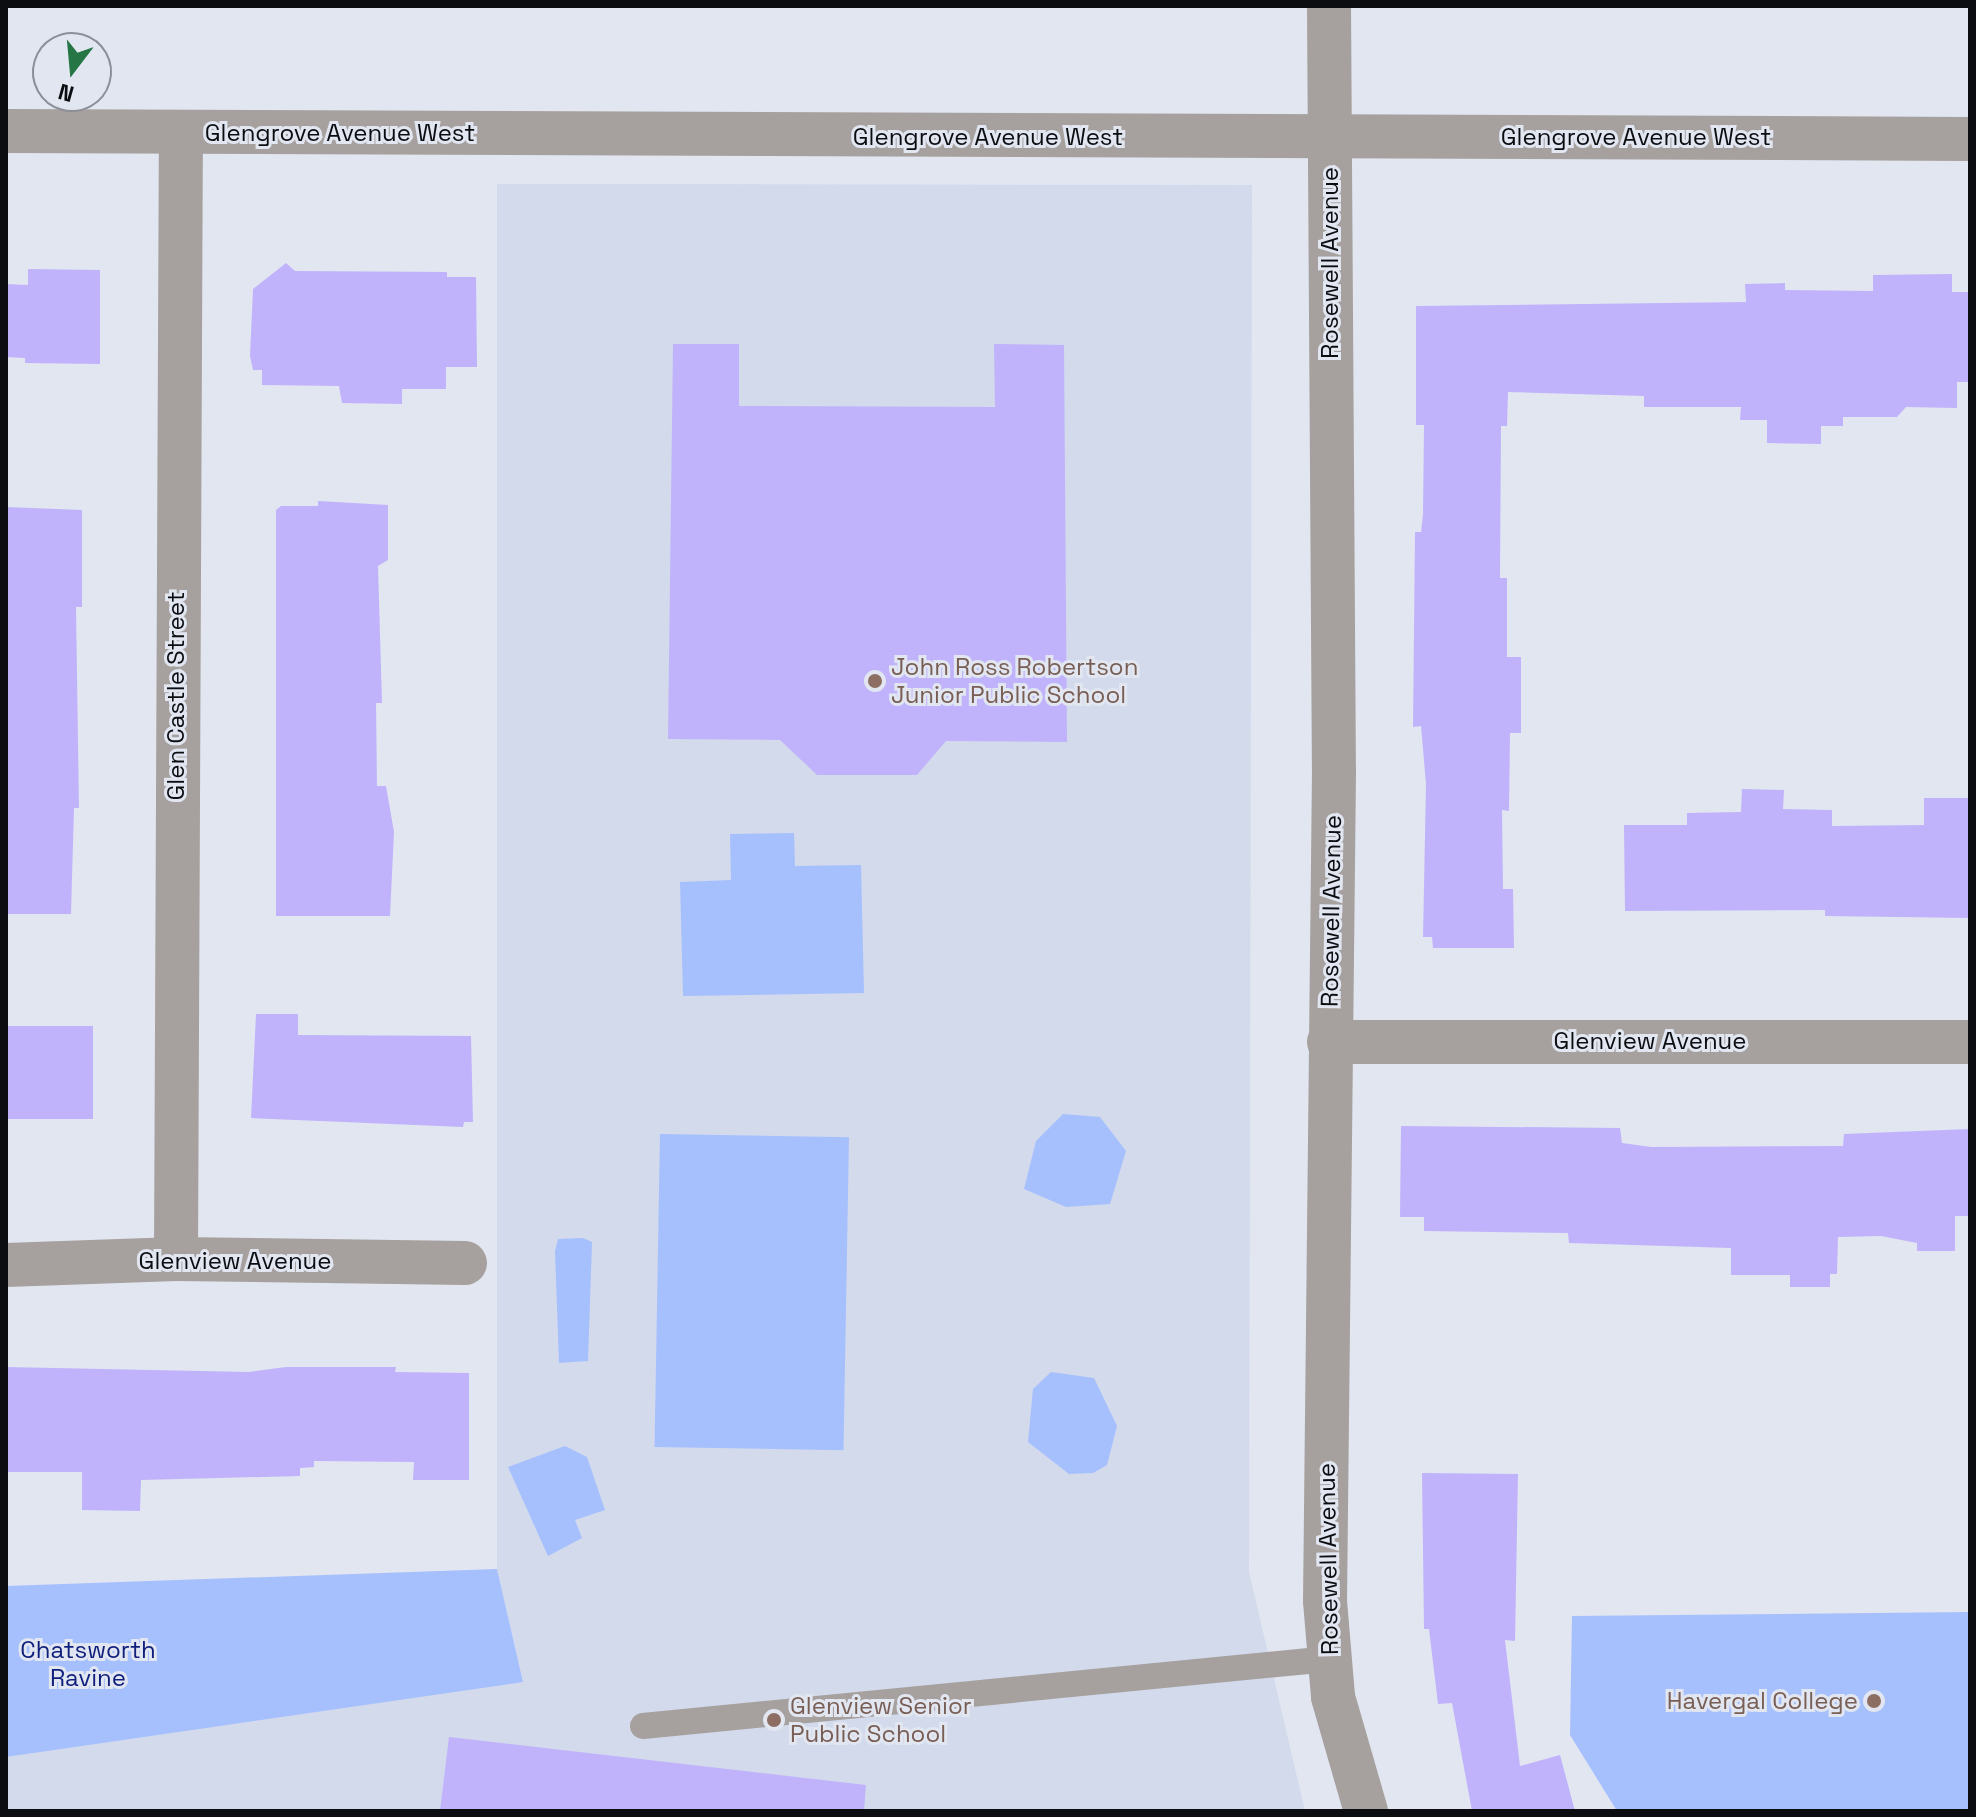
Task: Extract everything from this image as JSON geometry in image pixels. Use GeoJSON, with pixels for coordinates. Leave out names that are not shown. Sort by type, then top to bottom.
{"type":"FeatureCollection","features":[{"type":"Feature","properties":{"kind":"street","name":"Rosewell Avenue"},"geometry":{"type":"LineString","coordinates":[[1329,6],[1334,771],[1325,1601],[1329,1659],[1340,1727],[1366,1811]]}},
{"type":"Feature","properties":{"kind":"street","name":"Glengrove Avenue West"},"geometry":{"type":"LineString","coordinates":[[6,131],[1970,139]]}},
{"type":"Feature","properties":{"kind":"street","name":"Glen Castle Street"},"geometry":{"type":"LineString","coordinates":[[176,1259],[181,133]]}},
{"type":"Feature","properties":{"kind":"street","name":"Glenview Avenue"},"geometry":{"type":"LineString","coordinates":[[1329,1042],[1970,1042]]}},
{"type":"Feature","properties":{"kind":"street","name":"Glenview Avenue"},"geometry":{"type":"LineString","coordinates":[[6,1265],[176,1259],[465,1263]]}},
{"type":"Feature","properties":{"kind":"lane"},"geometry":{"type":"LineString","coordinates":[[643,1726],[1329,1659]]}},
{"type":"Feature","properties":{"kind":"shaded area","name":"John Ross Robertson Junior Public School"},"geometry":{"type":"Polygon","coordinates":[[[497,184],[1252,185],[1249,1572],[1305,1811],[6,1811],[6,1757],[523,1681],[497,1569],[497,184]]]}},
{"type":"Feature","properties":{"kind":"green space"},"geometry":{"type":"Polygon","coordinates":[[[794,833],[795,866],[861,865],[864,993],[683,996],[680,882],[731,880],[730,834],[794,833]]]}},
{"type":"Feature","properties":{"kind":"green space"},"geometry":{"type":"Polygon","coordinates":[[[1063,1114],[1100,1117],[1126,1151],[1110,1204],[1066,1207],[1024,1189],[1036,1141],[1063,1114]]]}},
{"type":"Feature","properties":{"kind":"green space"},"geometry":{"type":"Polygon","coordinates":[[[660,1134],[849,1137],[844,1450],[655,1447],[660,1134]]]}},
{"type":"Feature","properties":{"kind":"green space"},"geometry":{"type":"Polygon","coordinates":[[[583,1238],[592,1242],[588,1361],[559,1363],[555,1251],[558,1239],[583,1238]]]}},
{"type":"Feature","properties":{"kind":"green space"},"geometry":{"type":"Polygon","coordinates":[[[1051,1372],[1094,1378],[1117,1426],[1107,1465],[1093,1473],[1069,1474],[1028,1442],[1033,1389],[1051,1372]]]}},
{"type":"Feature","properties":{"kind":"green space"},"geometry":{"type":"Polygon","coordinates":[[[565,1446],[587,1457],[605,1510],[575,1520],[582,1538],[548,1556],[508,1467],[565,1446]]]}},
{"type":"Feature","properties":{"kind":"green space","name":"Chatsworth Ravine"},"geometry":{"type":"Polygon","coordinates":[[[497,1569],[523,1682],[6,1757],[6,1586],[497,1569]]]}},
{"type":"Feature","properties":{"kind":"green space"},"geometry":{"type":"Polygon","coordinates":[[[1970,1612],[1970,1811],[1617,1811],[1570,1735],[1572,1616],[1970,1612]]]}},
{"type":"Feature","properties":{"kind":"building"},"geometry":{"type":"Polygon","coordinates":[[[286,263],[295,271],[447,272],[447,277],[476,277],[477,367],[446,367],[446,389],[402,389],[402,404],[342,403],[339,386],[262,385],[262,370],[253,370],[250,356],[253,289],[286,263]]]}},
{"type":"Feature","properties":{"kind":"building"},"geometry":{"type":"Polygon","coordinates":[[[28,269],[100,270],[100,364],[25,363],[25,358],[6,357],[6,284],[28,285],[28,269]]]}},
{"type":"Feature","properties":{"kind":"building"},"geometry":{"type":"Polygon","coordinates":[[[1952,274],[1952,292],[1970,292],[1970,382],[1957,382],[1957,408],[1906,407],[1897,417],[1843,417],[1843,426],[1821,426],[1821,444],[1767,443],[1767,420],[1740,420],[1741,407],[1644,407],[1644,396],[1508,392],[1507,426],[1501,426],[1500,578],[1507,578],[1507,657],[1521,657],[1521,733],[1510,733],[1509,811],[1502,810],[1503,889],[1513,889],[1514,948],[1433,948],[1432,937],[1423,937],[1426,784],[1421,726],[1413,727],[1415,532],[1421,532],[1423,514],[1424,425],[1416,425],[1416,306],[1746,302],[1745,284],[1785,283],[1785,290],[1873,291],[1873,275],[1952,274]]]}},
{"type":"Feature","properties":{"kind":"building"},"geometry":{"type":"Polygon","coordinates":[[[673,344],[739,344],[739,406],[995,407],[994,344],[1064,345],[1067,742],[946,741],[917,775],[817,775],[780,740],[668,739],[673,344]]]}},
{"type":"Feature","properties":{"kind":"building"},"geometry":{"type":"Polygon","coordinates":[[[318,501],[388,505],[388,560],[378,566],[382,703],[376,703],[377,786],[386,786],[394,832],[390,916],[276,916],[276,510],[281,506],[318,506],[318,501]]]}},
{"type":"Feature","properties":{"kind":"building"},"geometry":{"type":"Polygon","coordinates":[[[6,507],[82,510],[82,607],[76,607],[79,808],[74,808],[71,914],[6,914],[6,507]]]}},
{"type":"Feature","properties":{"kind":"building"},"geometry":{"type":"Polygon","coordinates":[[[1742,789],[1784,790],[1783,809],[1832,810],[1832,826],[1924,825],[1924,798],[1970,798],[1970,918],[1825,916],[1825,910],[1625,911],[1624,825],[1687,825],[1687,813],[1741,812],[1742,789]]]}},
{"type":"Feature","properties":{"kind":"building"},"geometry":{"type":"Polygon","coordinates":[[[256,1014],[298,1014],[298,1035],[471,1036],[473,1122],[464,1122],[463,1127],[251,1118],[256,1014]]]}},
{"type":"Feature","properties":{"kind":"building"},"geometry":{"type":"Polygon","coordinates":[[[6,1026],[93,1026],[93,1119],[6,1119],[6,1026]]]}},
{"type":"Feature","properties":{"kind":"building"},"geometry":{"type":"Polygon","coordinates":[[[1401,1126],[1620,1128],[1622,1143],[1651,1147],[1843,1146],[1844,1134],[1970,1129],[1970,1216],[1955,1216],[1955,1251],[1917,1251],[1917,1243],[1881,1236],[1838,1237],[1837,1274],[1830,1274],[1830,1287],[1790,1287],[1790,1275],[1731,1275],[1731,1248],[1569,1243],[1568,1233],[1424,1231],[1424,1217],[1400,1217],[1401,1126]]]}},
{"type":"Feature","properties":{"kind":"building"},"geometry":{"type":"Polygon","coordinates":[[[6,1367],[249,1372],[286,1367],[396,1367],[395,1372],[469,1373],[469,1480],[413,1480],[414,1462],[314,1461],[314,1467],[300,1468],[300,1476],[141,1480],[140,1511],[82,1510],[82,1472],[6,1472],[6,1367]]]}},
{"type":"Feature","properties":{"kind":"building"},"geometry":{"type":"Polygon","coordinates":[[[1422,1473],[1518,1474],[1515,1641],[1505,1640],[1520,1766],[1560,1755],[1575,1811],[1472,1811],[1452,1703],[1438,1704],[1429,1629],[1424,1629],[1422,1473]]]}},
{"type":"Feature","properties":{"kind":"building"},"geometry":{"type":"Polygon","coordinates":[[[449,1737],[866,1785],[864,1811],[440,1811],[449,1737]]]}},
{"type":"Feature","properties":{"kind":"place","name":"John Ross Robertson Junior Public School"},"geometry":{"type":"Point","coordinates":[875,681]}},
{"type":"Feature","properties":{"kind":"place","name":"Havergal College"},"geometry":{"type":"Point","coordinates":[1874,1701]}},
{"type":"Feature","properties":{"kind":"place","name":"Glenview Senior Public School"},"geometry":{"type":"Point","coordinates":[774,1720]}}]}
